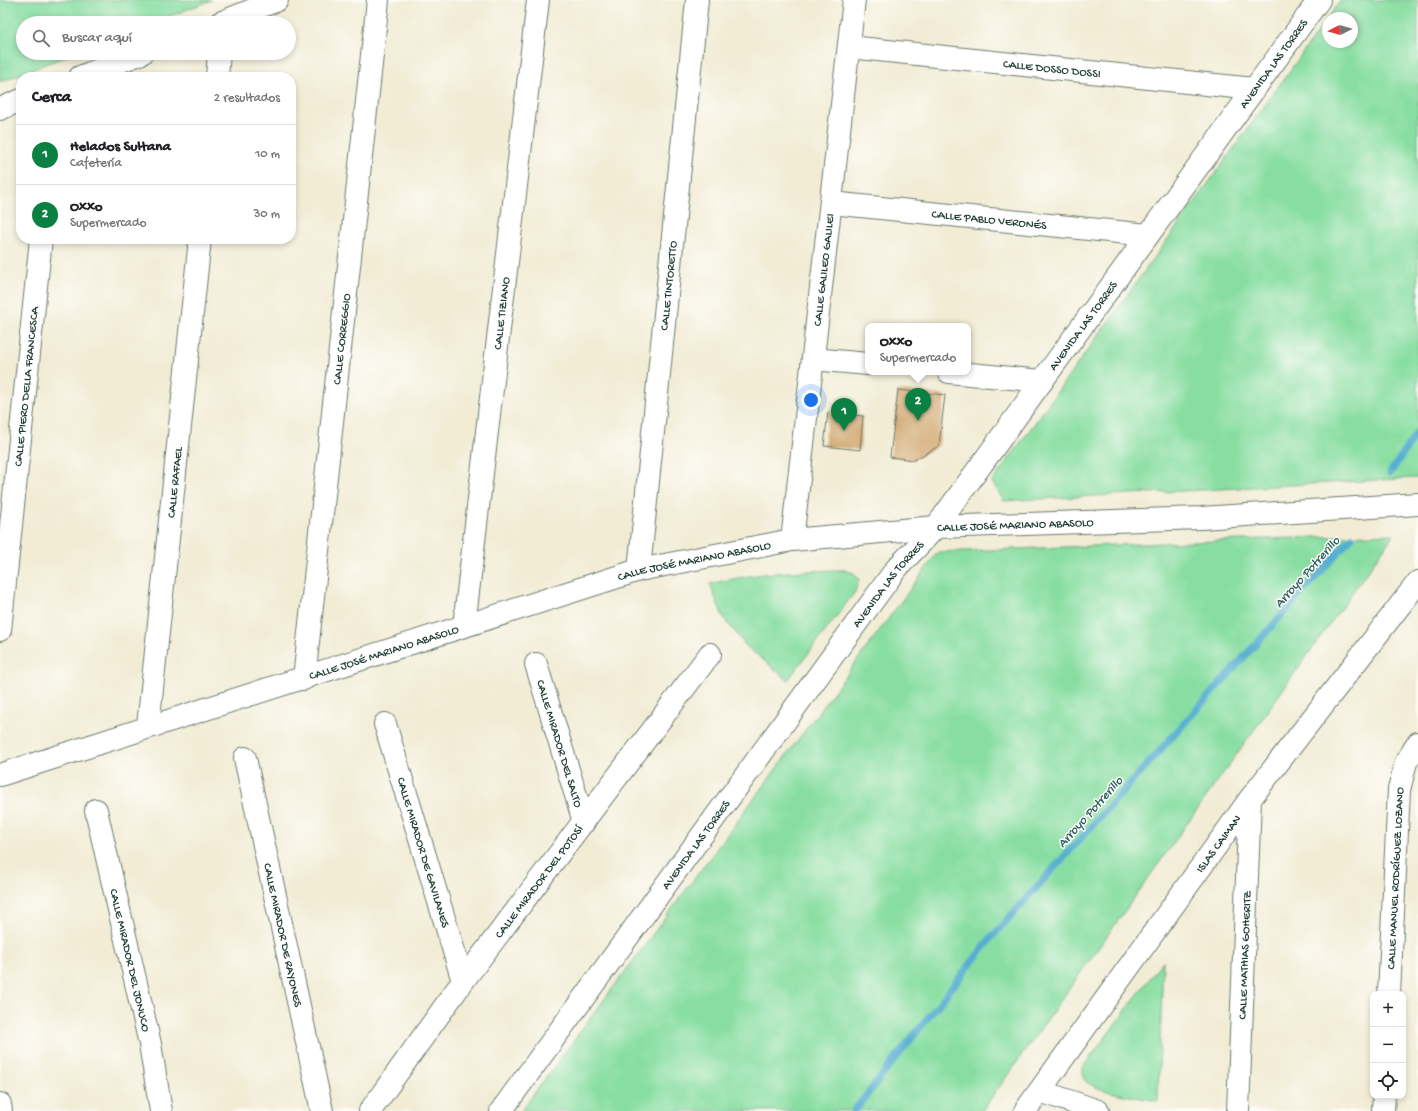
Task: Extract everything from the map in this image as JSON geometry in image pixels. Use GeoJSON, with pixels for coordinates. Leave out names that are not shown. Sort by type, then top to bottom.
{"type":"FeatureCollection","features":[{"type":"Feature","properties":{"kind":"street"},"geometry":{"type":"LineString","coordinates":[[238,16],[277,0]]}},
{"type":"Feature","properties":{"kind":"street","name":"CALLE CORREGGIO"},"geometry":{"type":"LineString","coordinates":[[304,679],[378,0]]}},
{"type":"Feature","properties":{"kind":"street","name":"CALLE TIZIANO"},"geometry":{"type":"LineString","coordinates":[[464,626],[538,0]]}},
{"type":"Feature","properties":{"kind":"street","name":"CALLE TINTORETTO"},"geometry":{"type":"LineString","coordinates":[[640,570],[697,0]]}},
{"type":"Feature","properties":{"kind":"street","name":"CALLE GALILEO GALILEI"},"geometry":{"type":"LineString","coordinates":[[792,540],[854,0]]}},
{"type":"Feature","properties":{"kind":"street","name":"AVENIDA LAS TORRES"},"geometry":{"type":"LineString","coordinates":[[501,1111],[896,569],[936,527],[1319,0]]}},
{"type":"Feature","properties":{"kind":"street","name":"CALLE DOSSO DOSSI"},"geometry":{"type":"LineString","coordinates":[[849,47],[1254,89]]}},
{"type":"Feature","properties":{"kind":"street"},"geometry":{"type":"LineString","coordinates":[[93,72],[124,60]]}},
{"type":"Feature","properties":{"kind":"street"},"geometry":{"type":"LineString","coordinates":[[217,72],[218,60]]}},
{"type":"Feature","properties":{"kind":"street"},"geometry":{"type":"LineString","coordinates":[[0,109],[16,102]]}},
{"type":"Feature","properties":{"kind":"street","name":"CALLE PABLO VERONÉS"},"geometry":{"type":"LineString","coordinates":[[831,203],[1148,235]]}},
{"type":"Feature","properties":{"kind":"street","name":"CALLE PIERO DELLA FRANCESCA"},"geometry":{"type":"LineString","coordinates":[[0,630],[40,244]]}},
{"type":"Feature","properties":{"kind":"street","name":"CALLE RAFAEL"},"geometry":{"type":"LineString","coordinates":[[148,726],[199,244]]}},
{"type":"Feature","properties":{"kind":"street"},"geometry":{"type":"LineString","coordinates":[[813,359],[865,364]]}},
{"type":"Feature","properties":{"kind":"street"},"geometry":{"type":"LineString","coordinates":[[971,374],[1042,381]]}},
{"type":"Feature","properties":{"kind":"street","name":"CALLE JOSÉ MARIANO ABASOLO"},"geometry":{"type":"LineString","coordinates":[[0,775],[148,726],[304,679],[640,570],[792,540],[936,527],[1201,518],[1418,504]]}},
{"type":"Feature","properties":{"kind":"street","name":"ISLAS CAIMAN"},"geometry":{"type":"LineString","coordinates":[[1025,1111],[1250,799],[1418,582]]}},
{"type":"Feature","properties":{"kind":"street","name":"CALLE MIRADOR DEL POTOSÍ"},"geometry":{"type":"LineString","coordinates":[[370,1111],[463,981],[710,654]]}},
{"type":"Feature","properties":{"kind":"street","name":"CALLE MIRADOR DEL SALTO"},"geometry":{"type":"LineString","coordinates":[[536,664],[584,822]]}},
{"type":"Feature","properties":{"kind":"street","name":"CALLE MIRADOR DE GAVILANES"},"geometry":{"type":"LineString","coordinates":[[385,724],[463,981]]}},
{"type":"Feature","properties":{"kind":"street","name":"CALLE MANUEL RODRÍGUEZ LOZANO"},"geometry":{"type":"LineString","coordinates":[[1389,991],[1399,790],[1406,762],[1418,744]]}},
{"type":"Feature","properties":{"kind":"street","name":"CALLE MIRADOR DE RAYONES"},"geometry":{"type":"LineString","coordinates":[[245,758],[322,1111]]}},
{"type":"Feature","properties":{"kind":"street","name":"CALLE MATHIAS GOHERITZ"},"geometry":{"type":"LineString","coordinates":[[1238,1111],[1250,799]]}},
{"type":"Feature","properties":{"kind":"street","name":"CALLE MIRADOR DEL JONUCO"},"geometry":{"type":"LineString","coordinates":[[96,810],[150,1044],[161,1111]]}},
{"type":"Feature","properties":{"kind":"street"},"geometry":{"type":"LineString","coordinates":[[1040,1091],[1098,1111]]}},
{"type":"Feature","properties":{"kind":"street"},"geometry":{"type":"LineString","coordinates":[[1383,1111],[1384,1099]]}},
{"type":"Feature","properties":{"kind":"street"},"geometry":{"type":"LineString","coordinates":[[0,1104],[1,1111]]}},
{"type":"Feature","properties":{"kind":"green space"},"geometry":{"type":"Polygon","coordinates":[[[0,0],[212,0],[170,16],[16,16],[16,60],[56,60],[26,72],[16,72],[16,76],[0,82],[0,0]]]}},
{"type":"Feature","properties":{"kind":"green space"},"geometry":{"type":"Polygon","coordinates":[[[1341,0],[1418,0],[1418,478],[1004,501],[992,482],[1322,26],[1322,48],[1358,48],[1358,12],[1332,12],[1341,0]]]}},
{"type":"Feature","properties":{"kind":"green space"},"geometry":{"type":"Polygon","coordinates":[[[1394,534],[982,1111],[521,1111],[938,552],[1394,534]]]}},
{"type":"Feature","properties":{"kind":"green space"},"geometry":{"type":"Polygon","coordinates":[[[844,570],[854,573],[859,580],[855,592],[788,680],[746,646],[723,617],[710,584],[760,575],[844,570]]]}},
{"type":"Feature","properties":{"kind":"green space"},"geometry":{"type":"Polygon","coordinates":[[[1163,961],[1158,1101],[1117,1094],[1088,1083],[1083,1078],[1083,1067],[1163,961]]]}},
{"type":"Feature","properties":{"kind":"building"},"geometry":{"type":"Polygon","coordinates":[[[898,390],[945,395],[939,446],[914,460],[890,457],[898,390]]]}},
{"type":"Feature","properties":{"kind":"building"},"geometry":{"type":"Polygon","coordinates":[[[828,412],[863,416],[860,450],[824,446],[828,412]]]}},
{"type":"Feature","properties":{"kind":"waterway","name":"Arroyo Potrerillo"},"geometry":{"type":"LineString","coordinates":[[1390,473],[1418,431]]}},
{"type":"Feature","properties":{"kind":"waterway","name":"Arroyo Potrerillo"},"geometry":{"type":"LineString","coordinates":[[854,1111],[991,938],[1352,537]]}},
{"type":"Feature","properties":{"kind":"place","name":"Oxxo"},"geometry":{"type":"Point","coordinates":[918,421]}},
{"type":"Feature","properties":{"kind":"place","name":"Helados Sultana"},"geometry":{"type":"Point","coordinates":[844,431]}}]}
